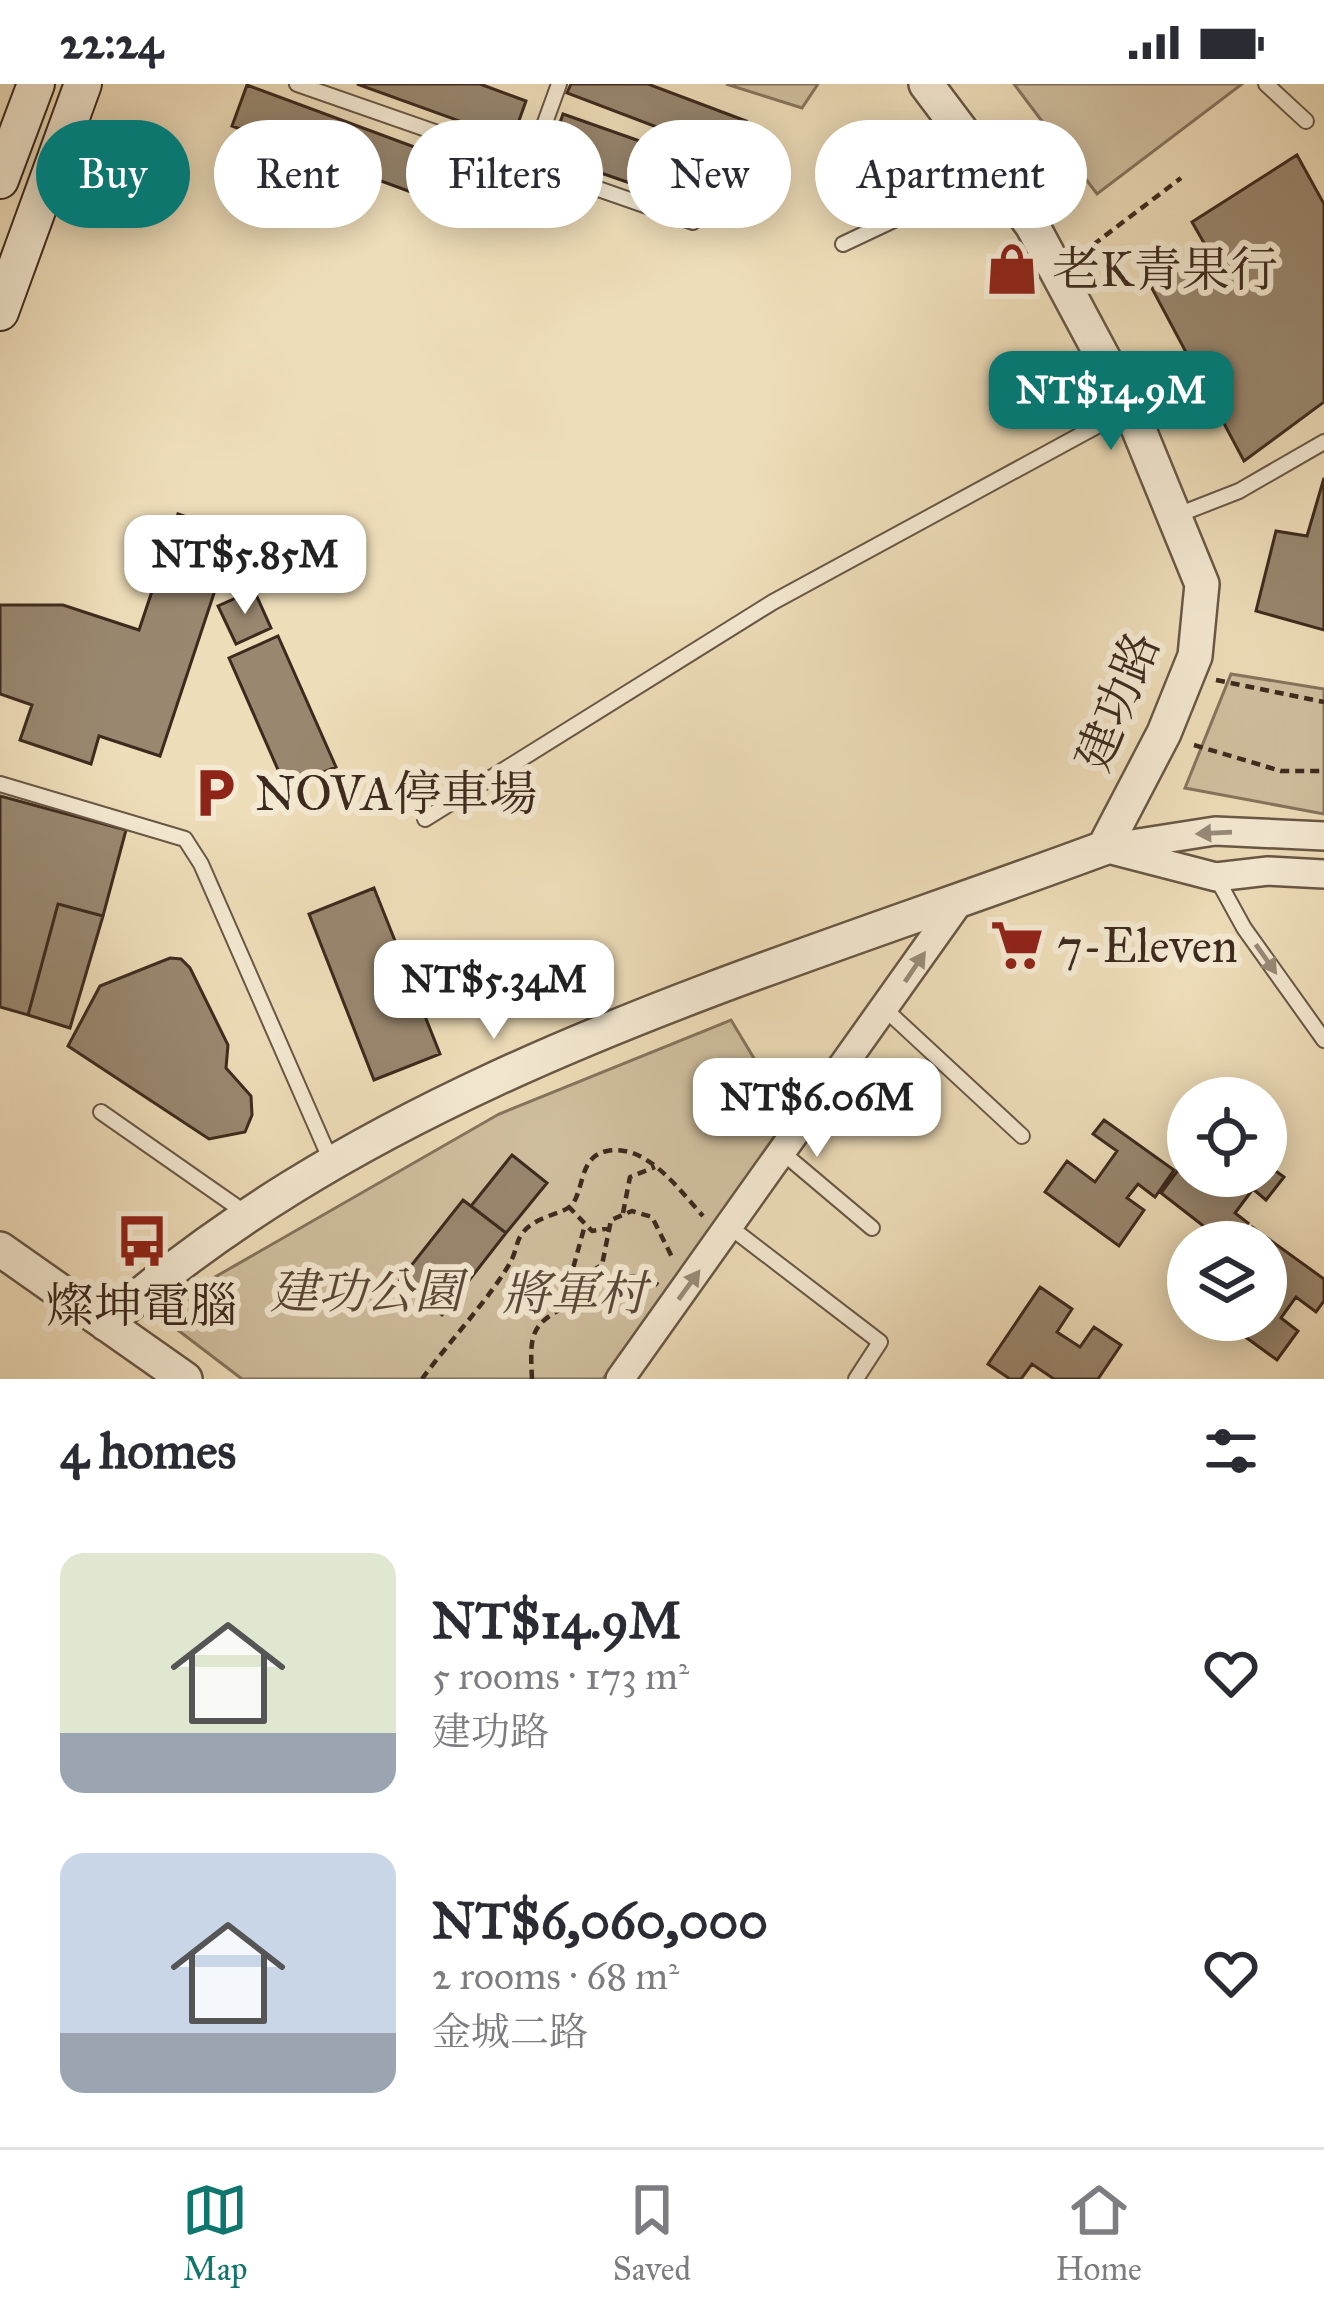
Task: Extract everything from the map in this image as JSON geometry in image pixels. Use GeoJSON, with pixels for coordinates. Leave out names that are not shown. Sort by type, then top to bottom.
{"type":"FeatureCollection","features":[{"type":"Feature","properties":{"kind":"main road"},"geometry":{"type":"LineString","coordinates":[[0,180],[36,84]]}},
{"type":"Feature","properties":{"kind":"main road"},"geometry":{"type":"LineString","coordinates":[[0,312],[83,84]]}},
{"type":"Feature","properties":{"kind":"street","name":"建功路"},"geometry":{"type":"LineString","coordinates":[[926,84],[953,120]]}},
{"type":"Feature","properties":{"kind":"street","name":"建功路"},"geometry":{"type":"LineString","coordinates":[[1034,228],[1130,408],[1202,584],[1195,656],[1164,733],[1104,848]]}},
{"type":"Feature","properties":{"kind":"street"},"geometry":{"type":"LineString","coordinates":[[106,1324],[172,1266],[332,1163],[476,1087],[653,1011],[1104,848],[1215,831],[1324,836]]}},
{"type":"Feature","properties":{"kind":"street"},"geometry":{"type":"LineString","coordinates":[[1104,848],[1216,877],[1268,871],[1324,874]]}},
{"type":"Feature","properties":{"kind":"street"},"geometry":{"type":"LineString","coordinates":[[620,1379],[959,902]]}},
{"type":"Feature","properties":{"kind":"street"},"geometry":{"type":"LineString","coordinates":[[0,1249],[106,1324],[162,1372]]}},
{"type":"Feature","properties":{"kind":"lane"},"geometry":{"type":"LineString","coordinates":[[297,84],[406,121]]}},
{"type":"Feature","properties":{"kind":"lane"},"geometry":{"type":"LineString","coordinates":[[546,120],[559,84]]}},
{"type":"Feature","properties":{"kind":"lane"},"geometry":{"type":"LineString","coordinates":[[1266,84],[1306,121]]}},
{"type":"Feature","properties":{"kind":"lane"},"geometry":{"type":"LineString","coordinates":[[843,244],[877,228]]}},
{"type":"Feature","properties":{"kind":"lane"},"geometry":{"type":"LineString","coordinates":[[425,819],[773,602],[1130,408]]}},
{"type":"Feature","properties":{"kind":"lane"},"geometry":{"type":"LineString","coordinates":[[1174,516],[1239,491],[1324,442]]}},
{"type":"Feature","properties":{"kind":"lane"},"geometry":{"type":"LineString","coordinates":[[0,784],[184,839],[201,864],[332,1163]]}},
{"type":"Feature","properties":{"kind":"lane"},"geometry":{"type":"LineString","coordinates":[[1216,877],[1244,928],[1323,1038]]}},
{"type":"Feature","properties":{"kind":"lane"},"geometry":{"type":"LineString","coordinates":[[886,1010],[1022,1136]]}},
{"type":"Feature","properties":{"kind":"lane"},"geometry":{"type":"LineString","coordinates":[[101,1112],[248,1214]]}},
{"type":"Feature","properties":{"kind":"lane"},"geometry":{"type":"LineString","coordinates":[[783,1153],[872,1228]]}},
{"type":"Feature","properties":{"kind":"lane"},"geometry":{"type":"LineString","coordinates":[[723,1228],[880,1342],[856,1379]]}},
{"type":"Feature","properties":{"kind":"path"},"geometry":{"type":"LineString","coordinates":[[1056,271],[1180,178]]}},
{"type":"Feature","properties":{"kind":"path"},"geometry":{"type":"LineString","coordinates":[[1216,680],[1324,702]]}},
{"type":"Feature","properties":{"kind":"path"},"geometry":{"type":"LineString","coordinates":[[1194,745],[1281,771],[1324,771]]}},
{"type":"Feature","properties":{"kind":"path"},"geometry":{"type":"LineString","coordinates":[[422,1379],[511,1263],[520,1237],[537,1217],[568,1206],[592,1158],[606,1151],[629,1151],[655,1167],[723,1228]]}},
{"type":"Feature","properties":{"kind":"path"},"geometry":{"type":"LineString","coordinates":[[623,1213],[631,1177],[655,1167]]}},
{"type":"Feature","properties":{"kind":"path"},"geometry":{"type":"LineString","coordinates":[[568,1206],[585,1226],[601,1233],[610,1228]]}},
{"type":"Feature","properties":{"kind":"path"},"geometry":{"type":"LineString","coordinates":[[532,1379],[533,1332],[544,1315],[567,1306],[578,1280],[602,1265],[611,1220],[623,1213],[652,1217],[664,1251],[675,1260]]}},
{"type":"Feature","properties":{"kind":"path"},"geometry":{"type":"LineString","coordinates":[[578,1280],[572,1272],[585,1226]]}},
{"type":"Feature","properties":{"kind":"path"},"geometry":{"type":"LineString","coordinates":[[594,1271],[612,1278],[647,1276],[667,1293]]}},
{"type":"Feature","properties":{"kind":"green space"},"geometry":{"type":"Polygon","coordinates":[[[726,84],[818,84],[802,108],[726,84]]]}},
{"type":"Feature","properties":{"kind":"green space"},"geometry":{"type":"Polygon","coordinates":[[[1014,84],[1242,84],[1097,194],[1087,181],[1087,120],[1041,120],[1014,84]]]}},
{"type":"Feature","properties":{"kind":"green space"},"geometry":{"type":"Polygon","coordinates":[[[1231,674],[1324,689],[1324,814],[1185,788],[1231,674]]]}},
{"type":"Feature","properties":{"kind":"green space","name":"建功公園"},"geometry":{"type":"Polygon","coordinates":[[[731,1020],[791,1120],[603,1379],[242,1379],[154,1312],[499,1114],[731,1020]]]}},
{"type":"Feature","properties":{"kind":"building"},"geometry":{"type":"Polygon","coordinates":[[[357,84],[480,84],[526,101],[519,120],[457,120],[357,84]]]}},
{"type":"Feature","properties":{"kind":"building"},"geometry":{"type":"Polygon","coordinates":[[[571,84],[648,84],[743,120],[638,120],[567,93],[571,84]]]}},
{"type":"Feature","properties":{"kind":"building"},"geometry":{"type":"Polygon","coordinates":[[[247,85],[342,120],[234,120],[247,85]]]}},
{"type":"Feature","properties":{"kind":"building"},"geometry":{"type":"Polygon","coordinates":[[[603,128],[627,137],[627,182],[603,174],[603,128]]]}},
{"type":"Feature","properties":{"kind":"building"},"geometry":{"type":"Polygon","coordinates":[[[382,135],[406,144],[406,190],[382,181],[382,135]]]}},
{"type":"Feature","properties":{"kind":"building"},"geometry":{"type":"Polygon","coordinates":[[[1297,155],[1324,204],[1324,402],[1244,461],[1148,281],[1208,250],[1192,222],[1297,155]]]}},
{"type":"Feature","properties":{"kind":"building"},"geometry":{"type":"Polygon","coordinates":[[[1324,478],[1324,630],[1256,611],[1276,531],[1307,536],[1324,478]]]}},
{"type":"Feature","properties":{"kind":"building"},"geometry":{"type":"Polygon","coordinates":[[[178,514],[234,533],[160,756],[99,736],[91,764],[20,740],[32,705],[0,694],[0,605],[63,605],[139,630],[178,514]]]}},
{"type":"Feature","properties":{"kind":"building"},"geometry":{"type":"Polygon","coordinates":[[[254,590],[271,628],[236,644],[218,606],[254,590]]]}},
{"type":"Feature","properties":{"kind":"building"},"geometry":{"type":"Polygon","coordinates":[[[278,636],[336,767],[286,788],[229,658],[278,636]]]}},
{"type":"Feature","properties":{"kind":"building"},"geometry":{"type":"Polygon","coordinates":[[[0,796],[126,830],[103,916],[58,904],[28,1015],[0,1007],[0,796]]]}},
{"type":"Feature","properties":{"kind":"building"},"geometry":{"type":"Polygon","coordinates":[[[374,888],[440,1054],[374,1080],[309,914],[374,888]]]}},
{"type":"Feature","properties":{"kind":"building"},"geometry":{"type":"Polygon","coordinates":[[[58,904],[103,916],[70,1028],[28,1015],[58,904]]]}},
{"type":"Feature","properties":{"kind":"building"},"geometry":{"type":"Polygon","coordinates":[[[170,958],[181,959],[190,968],[228,1045],[226,1068],[251,1096],[252,1115],[245,1132],[209,1139],[68,1046],[100,986],[170,958]]]}},
{"type":"Feature","properties":{"kind":"building"},"geometry":{"type":"Polygon","coordinates":[[[1104,1120],[1167,1165],[1167,1180],[1155,1197],[1138,1184],[1127,1198],[1144,1210],[1119,1246],[1045,1192],[1067,1161],[1095,1182],[1117,1151],[1093,1134],[1104,1120]]]}},
{"type":"Feature","properties":{"kind":"building"},"geometry":{"type":"Polygon","coordinates":[[[512,1155],[547,1183],[506,1233],[471,1206],[512,1155]]]}},
{"type":"Feature","properties":{"kind":"building"},"geometry":{"type":"Polygon","coordinates":[[[1167,1185],[1167,1197],[1247,1197],[1235,1213],[1245,1221],[1197,1221],[1161,1193],[1167,1185]]]}},
{"type":"Feature","properties":{"kind":"building"},"geometry":{"type":"Polygon","coordinates":[[[463,1200],[506,1233],[442,1315],[399,1281],[463,1200]]]}},
{"type":"Feature","properties":{"kind":"building"},"geometry":{"type":"Polygon","coordinates":[[[1287,1252],[1324,1279],[1324,1301],[1316,1312],[1296,1297],[1287,1310],[1287,1252]]]}},
{"type":"Feature","properties":{"kind":"building"},"geometry":{"type":"Polygon","coordinates":[[[1040,1287],[1072,1309],[1057,1332],[1080,1347],[1094,1327],[1121,1345],[1098,1379],[1054,1379],[1032,1364],[1021,1379],[1010,1379],[988,1364],[1040,1287]]]}},
{"type":"Feature","properties":{"kind":"building"},"geometry":{"type":"Polygon","coordinates":[[[1287,1323],[1298,1331],[1277,1360],[1251,1341],[1287,1341],[1287,1323]]]}},
{"type":"Feature","properties":{"kind":"place","name":"老K青果行"},"geometry":{"type":"Point","coordinates":[1012,269]}},
{"type":"Feature","properties":{"kind":"place","name":"NOVA停車場"},"geometry":{"type":"Point","coordinates":[215,793]}},
{"type":"Feature","properties":{"kind":"place","name":"7-Eleven"},"geometry":{"type":"Point","coordinates":[1017,945]}},
{"type":"Feature","properties":{"kind":"place","name":"燦坤電腦"},"geometry":{"type":"Point","coordinates":[142,1241]}},
{"type":"Feature","properties":{"kind":"park label","name":"將軍村"},"geometry":{"type":"Point","coordinates":[574,1293]}}]}
